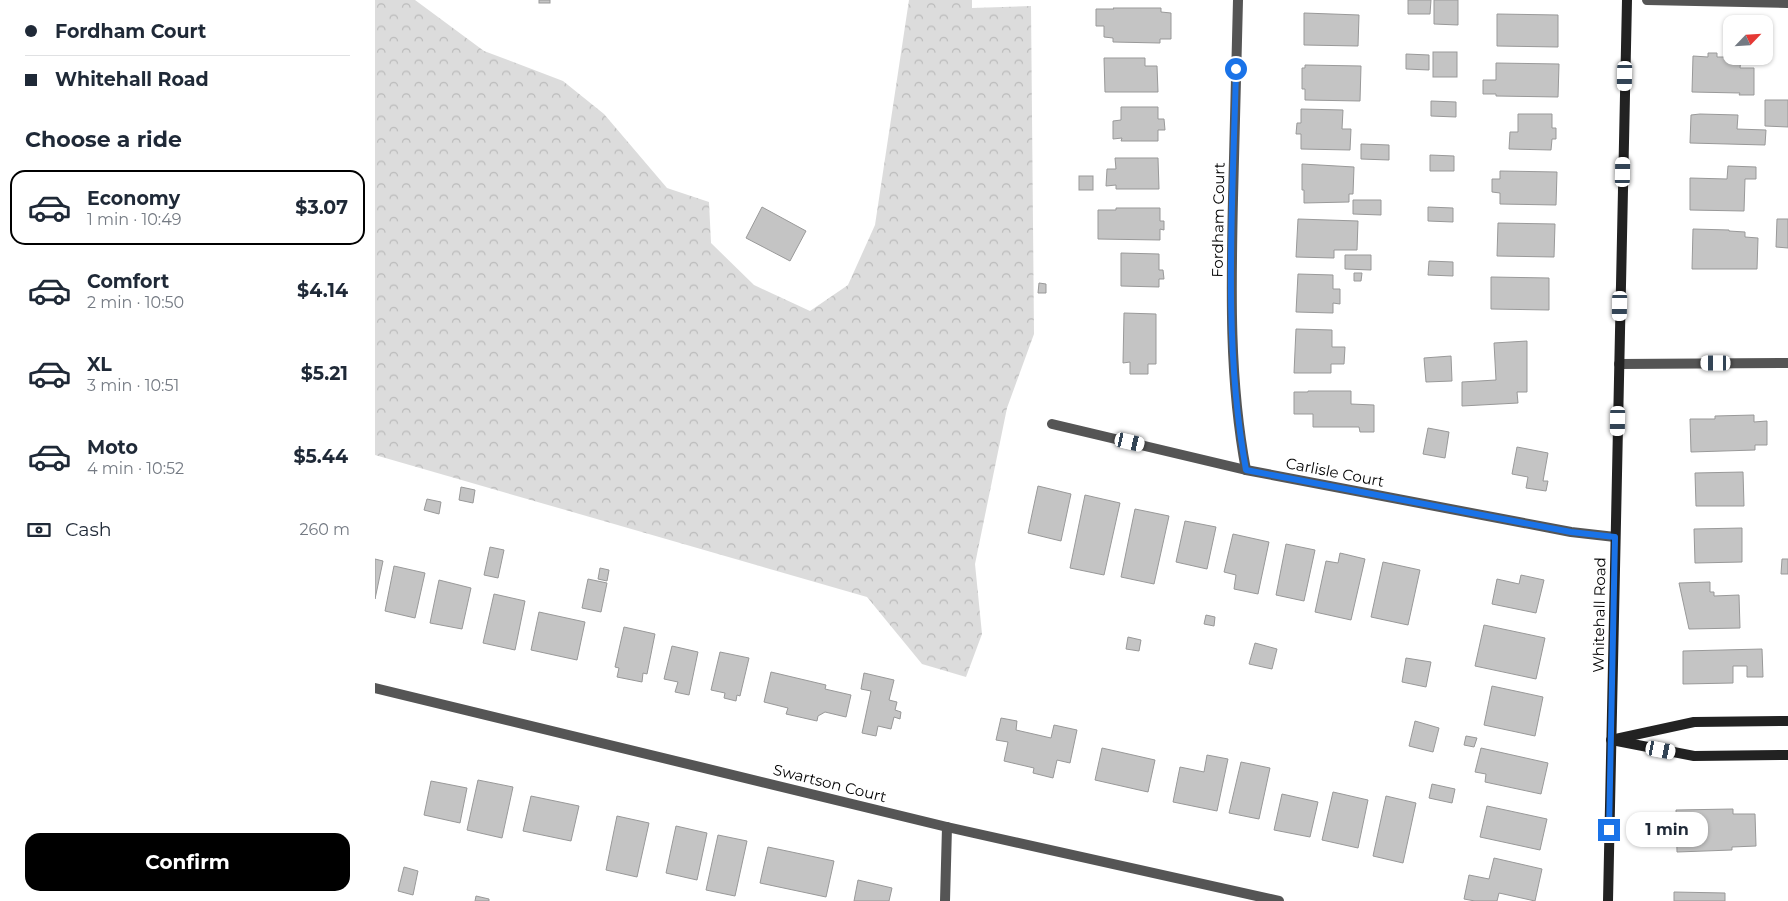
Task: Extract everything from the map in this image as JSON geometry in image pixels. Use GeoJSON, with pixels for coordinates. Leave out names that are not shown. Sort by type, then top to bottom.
{"type":"FeatureCollection","features":[{"type":"Feature","properties":{"kind":"street","name":"Fordham Court"},"geometry":{"type":"LineString","coordinates":[[1238,0],[1231,279],[1235,392],[1240,439],[1246,470]]}},
{"type":"Feature","properties":{"kind":"street","name":"Whitehall Road"},"geometry":{"type":"LineString","coordinates":[[1607,901],[1627,0]]}},
{"type":"Feature","properties":{"kind":"street"},"geometry":{"type":"LineString","coordinates":[[1647,0],[1788,3]]}},
{"type":"Feature","properties":{"kind":"street"},"geometry":{"type":"LineString","coordinates":[[1619,364],[1788,363]]}},
{"type":"Feature","properties":{"kind":"street","name":"Carlisle Court"},"geometry":{"type":"LineString","coordinates":[[1052,424],[1246,470],[1571,532],[1615,537]]}},
{"type":"Feature","properties":{"kind":"street","name":"Swartson Court"},"geometry":{"type":"LineString","coordinates":[[375,688],[947,827],[1279,901]]}},
{"type":"Feature","properties":{"kind":"street"},"geometry":{"type":"LineString","coordinates":[[1611,740],[1694,722],[1788,721]]}},
{"type":"Feature","properties":{"kind":"street"},"geometry":{"type":"LineString","coordinates":[[1611,740],[1693,756],[1788,754]]}},
{"type":"Feature","properties":{"kind":"street"},"geometry":{"type":"LineString","coordinates":[[945,901],[947,827]]}},
{"type":"Feature","properties":{"kind":"green space"},"geometry":{"type":"Polygon","coordinates":[[[375,0],[415,0],[484,51],[563,81],[604,114],[667,188],[709,202],[711,243],[754,285],[810,311],[848,285],[875,225],[909,0],[972,0],[972,8],[1031,6],[1034,334],[1007,408],[975,564],[982,634],[966,677],[922,664],[867,597],[375,455],[375,0]]]}},
{"type":"Feature","properties":{"kind":"building"},"geometry":{"type":"Polygon","coordinates":[[[539,0],[550,0],[550,3],[539,3],[539,0]]]}},
{"type":"Feature","properties":{"kind":"building"},"geometry":{"type":"Polygon","coordinates":[[[1408,0],[1431,0],[1430,14],[1408,14],[1408,0]]]}},
{"type":"Feature","properties":{"kind":"building"},"geometry":{"type":"Polygon","coordinates":[[[1434,0],[1458,0],[1458,25],[1434,24],[1434,0]]]}},
{"type":"Feature","properties":{"kind":"building"},"geometry":{"type":"Polygon","coordinates":[[[1161,8],[1161,12],[1171,13],[1171,39],[1160,39],[1160,43],[1113,42],[1113,38],[1104,37],[1104,26],[1096,26],[1096,9],[1161,8]]]}},
{"type":"Feature","properties":{"kind":"building"},"geometry":{"type":"Polygon","coordinates":[[[1304,13],[1359,15],[1358,46],[1304,45],[1304,13]]]}},
{"type":"Feature","properties":{"kind":"building"},"geometry":{"type":"Polygon","coordinates":[[[1497,14],[1558,15],[1558,47],[1497,46],[1497,14]]]}},
{"type":"Feature","properties":{"kind":"building"},"geometry":{"type":"Polygon","coordinates":[[[1433,52],[1457,52],[1457,77],[1433,77],[1433,52]]]}},
{"type":"Feature","properties":{"kind":"building"},"geometry":{"type":"Polygon","coordinates":[[[1708,53],[1717,53],[1717,57],[1723,57],[1723,65],[1740,65],[1740,68],[1754,68],[1754,95],[1692,92],[1693,56],[1708,57],[1708,53]]]}},
{"type":"Feature","properties":{"kind":"building"},"geometry":{"type":"Polygon","coordinates":[[[1406,54],[1429,55],[1429,70],[1406,69],[1406,54]]]}},
{"type":"Feature","properties":{"kind":"building"},"geometry":{"type":"Polygon","coordinates":[[[1104,58],[1145,58],[1145,66],[1157,66],[1158,92],[1105,92],[1104,58]]]}},
{"type":"Feature","properties":{"kind":"building"},"geometry":{"type":"Polygon","coordinates":[[[1496,63],[1559,64],[1558,97],[1483,94],[1483,80],[1496,80],[1496,63]]]}},
{"type":"Feature","properties":{"kind":"building"},"geometry":{"type":"Polygon","coordinates":[[[1305,65],[1361,66],[1360,101],[1305,100],[1305,89],[1302,89],[1302,68],[1305,68],[1305,65]]]}},
{"type":"Feature","properties":{"kind":"building"},"geometry":{"type":"Polygon","coordinates":[[[1765,100],[1788,100],[1788,127],[1765,126],[1765,100]]]}},
{"type":"Feature","properties":{"kind":"building"},"geometry":{"type":"Polygon","coordinates":[[[1431,101],[1456,102],[1456,117],[1431,116],[1431,101]]]}},
{"type":"Feature","properties":{"kind":"building"},"geometry":{"type":"Polygon","coordinates":[[[1121,107],[1158,107],[1158,119],[1164,119],[1165,130],[1158,130],[1158,141],[1121,141],[1122,138],[1113,139],[1113,121],[1121,120],[1121,107]]]}},
{"type":"Feature","properties":{"kind":"building"},"geometry":{"type":"Polygon","coordinates":[[[1301,109],[1343,110],[1342,129],[1351,129],[1350,150],[1301,149],[1301,134],[1296,134],[1297,123],[1301,123],[1301,109]]]}},
{"type":"Feature","properties":{"kind":"building"},"geometry":{"type":"Polygon","coordinates":[[[1518,114],[1552,114],[1552,128],[1556,128],[1556,139],[1552,139],[1551,150],[1509,149],[1510,132],[1518,132],[1518,114]]]}},
{"type":"Feature","properties":{"kind":"building"},"geometry":{"type":"Polygon","coordinates":[[[1691,115],[1738,115],[1737,129],[1766,130],[1765,145],[1690,143],[1691,115]]]}},
{"type":"Feature","properties":{"kind":"building"},"geometry":{"type":"Polygon","coordinates":[[[1361,144],[1389,145],[1389,160],[1361,159],[1361,144]]]}},
{"type":"Feature","properties":{"kind":"building"},"geometry":{"type":"Polygon","coordinates":[[[1430,155],[1454,156],[1454,171],[1430,171],[1430,155]]]}},
{"type":"Feature","properties":{"kind":"building"},"geometry":{"type":"Polygon","coordinates":[[[1115,158],[1158,158],[1159,189],[1116,189],[1116,185],[1106,186],[1107,169],[1116,169],[1115,158]]]}},
{"type":"Feature","properties":{"kind":"building"},"geometry":{"type":"Polygon","coordinates":[[[1302,164],[1354,167],[1353,194],[1349,194],[1349,202],[1304,203],[1302,164]]]}},
{"type":"Feature","properties":{"kind":"building"},"geometry":{"type":"Polygon","coordinates":[[[1728,166],[1756,167],[1756,179],[1745,179],[1744,211],[1690,210],[1690,178],[1727,179],[1728,166]]]}},
{"type":"Feature","properties":{"kind":"building"},"geometry":{"type":"Polygon","coordinates":[[[1500,171],[1557,172],[1556,205],[1500,204],[1500,193],[1492,192],[1492,179],[1500,179],[1500,171]]]}},
{"type":"Feature","properties":{"kind":"building"},"geometry":{"type":"Polygon","coordinates":[[[1079,176],[1093,176],[1093,190],[1079,190],[1079,176]]]}},
{"type":"Feature","properties":{"kind":"building"},"geometry":{"type":"Polygon","coordinates":[[[1353,200],[1381,200],[1381,215],[1353,214],[1353,200]]]}},
{"type":"Feature","properties":{"kind":"building"},"geometry":{"type":"Polygon","coordinates":[[[762,207],[806,231],[790,261],[746,238],[762,207]]]}},
{"type":"Feature","properties":{"kind":"building"},"geometry":{"type":"Polygon","coordinates":[[[1428,207],[1453,208],[1453,222],[1428,221],[1428,207]]]}},
{"type":"Feature","properties":{"kind":"building"},"geometry":{"type":"Polygon","coordinates":[[[1116,208],[1160,208],[1160,221],[1164,221],[1164,230],[1160,229],[1160,240],[1098,239],[1098,210],[1116,210],[1116,208]]]}},
{"type":"Feature","properties":{"kind":"building"},"geometry":{"type":"Polygon","coordinates":[[[1298,219],[1358,221],[1357,250],[1334,250],[1334,258],[1296,257],[1298,219]]]}},
{"type":"Feature","properties":{"kind":"building"},"geometry":{"type":"Polygon","coordinates":[[[1777,219],[1788,219],[1788,248],[1776,247],[1777,219]]]}},
{"type":"Feature","properties":{"kind":"building"},"geometry":{"type":"Polygon","coordinates":[[[1498,223],[1555,224],[1554,257],[1497,256],[1498,223]]]}},
{"type":"Feature","properties":{"kind":"building"},"geometry":{"type":"Polygon","coordinates":[[[1693,229],[1745,232],[1745,237],[1758,238],[1757,269],[1692,269],[1693,229]]]}},
{"type":"Feature","properties":{"kind":"building"},"geometry":{"type":"Polygon","coordinates":[[[1121,253],[1159,254],[1159,270],[1163,270],[1164,279],[1159,279],[1159,287],[1121,286],[1121,253]]]}},
{"type":"Feature","properties":{"kind":"building"},"geometry":{"type":"Polygon","coordinates":[[[1345,255],[1371,255],[1371,270],[1345,269],[1345,255]]]}},
{"type":"Feature","properties":{"kind":"building"},"geometry":{"type":"Polygon","coordinates":[[[1429,261],[1453,262],[1453,276],[1428,275],[1429,261]]]}},
{"type":"Feature","properties":{"kind":"building"},"geometry":{"type":"Polygon","coordinates":[[[1354,273],[1362,273],[1361,281],[1354,281],[1354,273]]]}},
{"type":"Feature","properties":{"kind":"building"},"geometry":{"type":"Polygon","coordinates":[[[1298,274],[1333,275],[1333,289],[1340,289],[1340,304],[1333,303],[1333,313],[1296,312],[1298,274]]]}},
{"type":"Feature","properties":{"kind":"building"},"geometry":{"type":"Polygon","coordinates":[[[1491,277],[1549,278],[1549,310],[1491,309],[1491,277]]]}},
{"type":"Feature","properties":{"kind":"building"},"geometry":{"type":"Polygon","coordinates":[[[1039,283],[1046,284],[1046,293],[1038,293],[1039,283]]]}},
{"type":"Feature","properties":{"kind":"building"},"geometry":{"type":"Polygon","coordinates":[[[1124,313],[1156,314],[1156,364],[1148,364],[1148,374],[1130,374],[1130,362],[1123,363],[1124,313]]]}},
{"type":"Feature","properties":{"kind":"building"},"geometry":{"type":"Polygon","coordinates":[[[1296,329],[1332,330],[1332,347],[1345,347],[1344,364],[1331,364],[1331,373],[1294,373],[1296,329]]]}},
{"type":"Feature","properties":{"kind":"building"},"geometry":{"type":"Polygon","coordinates":[[[1527,341],[1527,392],[1517,392],[1518,403],[1462,406],[1462,382],[1496,380],[1494,343],[1527,341]]]}},
{"type":"Feature","properties":{"kind":"building"},"geometry":{"type":"Polygon","coordinates":[[[1451,356],[1452,381],[1426,382],[1424,358],[1451,356]]]}},
{"type":"Feature","properties":{"kind":"building"},"geometry":{"type":"Polygon","coordinates":[[[1351,391],[1351,404],[1374,405],[1374,432],[1360,432],[1359,427],[1313,427],[1313,414],[1294,414],[1294,392],[1351,391]]]}},
{"type":"Feature","properties":{"kind":"building"},"geometry":{"type":"Polygon","coordinates":[[[1754,415],[1754,422],[1767,421],[1767,445],[1755,445],[1755,450],[1691,452],[1690,419],[1715,419],[1715,416],[1754,415]]]}},
{"type":"Feature","properties":{"kind":"building"},"geometry":{"type":"Polygon","coordinates":[[[1428,428],[1449,432],[1445,458],[1423,454],[1428,428]]]}},
{"type":"Feature","properties":{"kind":"building"},"geometry":{"type":"Polygon","coordinates":[[[1517,447],[1548,453],[1543,481],[1548,481],[1546,491],[1526,488],[1528,477],[1512,474],[1517,447]]]}},
{"type":"Feature","properties":{"kind":"building"},"geometry":{"type":"Polygon","coordinates":[[[1743,472],[1744,506],[1696,506],[1695,473],[1743,472]]]}},
{"type":"Feature","properties":{"kind":"building"},"geometry":{"type":"Polygon","coordinates":[[[1038,486],[1071,494],[1061,541],[1028,533],[1038,486]]]}},
{"type":"Feature","properties":{"kind":"building"},"geometry":{"type":"Polygon","coordinates":[[[461,487],[475,490],[473,503],[459,500],[461,487]]]}},
{"type":"Feature","properties":{"kind":"building"},"geometry":{"type":"Polygon","coordinates":[[[1085,495],[1120,503],[1104,575],[1070,568],[1085,495]]]}},
{"type":"Feature","properties":{"kind":"building"},"geometry":{"type":"Polygon","coordinates":[[[427,499],[441,502],[439,514],[424,510],[427,499]]]}},
{"type":"Feature","properties":{"kind":"building"},"geometry":{"type":"Polygon","coordinates":[[[1135,509],[1169,516],[1154,584],[1121,577],[1135,509]]]}},
{"type":"Feature","properties":{"kind":"building"},"geometry":{"type":"Polygon","coordinates":[[[1185,521],[1216,527],[1207,569],[1176,562],[1185,521]]]}},
{"type":"Feature","properties":{"kind":"building"},"geometry":{"type":"Polygon","coordinates":[[[1742,528],[1742,562],[1695,563],[1694,529],[1742,528]]]}},
{"type":"Feature","properties":{"kind":"building"},"geometry":{"type":"Polygon","coordinates":[[[1233,534],[1269,542],[1258,594],[1234,589],[1236,575],[1224,572],[1233,534]]]}},
{"type":"Feature","properties":{"kind":"building"},"geometry":{"type":"Polygon","coordinates":[[[1286,544],[1315,550],[1304,601],[1276,595],[1286,544]]]}},
{"type":"Feature","properties":{"kind":"building"},"geometry":{"type":"Polygon","coordinates":[[[490,547],[504,550],[498,578],[484,575],[490,547]]]}},
{"type":"Feature","properties":{"kind":"building"},"geometry":{"type":"Polygon","coordinates":[[[1340,553],[1365,559],[1351,620],[1315,612],[1326,561],[1338,563],[1340,553]]]}},
{"type":"Feature","properties":{"kind":"building"},"geometry":{"type":"Polygon","coordinates":[[[375,559],[383,561],[375,599],[375,559]]]}},
{"type":"Feature","properties":{"kind":"building"},"geometry":{"type":"Polygon","coordinates":[[[1782,559],[1788,559],[1788,574],[1781,574],[1782,559]]]}},
{"type":"Feature","properties":{"kind":"building"},"geometry":{"type":"Polygon","coordinates":[[[1383,562],[1420,570],[1408,625],[1371,617],[1383,562]]]}},
{"type":"Feature","properties":{"kind":"building"},"geometry":{"type":"Polygon","coordinates":[[[394,566],[425,573],[415,618],[385,611],[394,566]]]}},
{"type":"Feature","properties":{"kind":"building"},"geometry":{"type":"Polygon","coordinates":[[[600,568],[609,570],[607,581],[598,579],[600,568]]]}},
{"type":"Feature","properties":{"kind":"building"},"geometry":{"type":"Polygon","coordinates":[[[1521,575],[1544,580],[1536,613],[1492,604],[1497,579],[1519,584],[1521,575]]]}},
{"type":"Feature","properties":{"kind":"building"},"geometry":{"type":"Polygon","coordinates":[[[588,579],[607,583],[601,612],[582,608],[588,579]]]}},
{"type":"Feature","properties":{"kind":"building"},"geometry":{"type":"Polygon","coordinates":[[[439,580],[471,588],[462,629],[430,623],[439,580]]]}},
{"type":"Feature","properties":{"kind":"building"},"geometry":{"type":"Polygon","coordinates":[[[1710,582],[1710,592],[1714,592],[1714,596],[1739,595],[1740,628],[1689,629],[1679,583],[1710,582]]]}},
{"type":"Feature","properties":{"kind":"building"},"geometry":{"type":"Polygon","coordinates":[[[494,594],[525,601],[515,650],[483,643],[494,594]]]}},
{"type":"Feature","properties":{"kind":"building"},"geometry":{"type":"Polygon","coordinates":[[[539,612],[585,622],[577,660],[531,650],[539,612]]]}},
{"type":"Feature","properties":{"kind":"building"},"geometry":{"type":"Polygon","coordinates":[[[1206,615],[1215,617],[1214,626],[1204,624],[1206,615]]]}},
{"type":"Feature","properties":{"kind":"building"},"geometry":{"type":"Polygon","coordinates":[[[1484,625],[1545,638],[1536,679],[1475,666],[1484,625]]]}},
{"type":"Feature","properties":{"kind":"building"},"geometry":{"type":"Polygon","coordinates":[[[624,627],[655,634],[647,674],[643,673],[642,682],[617,677],[619,668],[615,667],[624,627]]]}},
{"type":"Feature","properties":{"kind":"building"},"geometry":{"type":"Polygon","coordinates":[[[1128,637],[1141,640],[1139,651],[1126,649],[1128,637]]]}},
{"type":"Feature","properties":{"kind":"building"},"geometry":{"type":"Polygon","coordinates":[[[1255,643],[1277,649],[1272,669],[1249,664],[1255,643]]]}},
{"type":"Feature","properties":{"kind":"building"},"geometry":{"type":"Polygon","coordinates":[[[672,646],[698,652],[689,695],[675,692],[678,682],[664,679],[672,646]]]}},
{"type":"Feature","properties":{"kind":"building"},"geometry":{"type":"Polygon","coordinates":[[[1762,649],[1763,677],[1747,677],[1747,666],[1733,666],[1733,683],[1683,684],[1683,651],[1762,649]]]}},
{"type":"Feature","properties":{"kind":"building"},"geometry":{"type":"Polygon","coordinates":[[[720,652],[749,658],[740,696],[737,695],[736,701],[724,698],[725,693],[711,690],[720,652]]]}},
{"type":"Feature","properties":{"kind":"building"},"geometry":{"type":"Polygon","coordinates":[[[1406,658],[1431,662],[1426,687],[1402,682],[1406,658]]]}},
{"type":"Feature","properties":{"kind":"building"},"geometry":{"type":"Polygon","coordinates":[[[771,672],[826,685],[825,689],[851,695],[846,717],[825,712],[818,716],[817,721],[786,714],[788,708],[764,702],[771,672]]]}},
{"type":"Feature","properties":{"kind":"building"},"geometry":{"type":"Polygon","coordinates":[[[864,673],[894,680],[889,700],[897,702],[895,710],[901,712],[900,719],[894,717],[891,729],[878,726],[876,736],[862,733],[871,691],[861,689],[864,673]]]}},
{"type":"Feature","properties":{"kind":"building"},"geometry":{"type":"Polygon","coordinates":[[[1492,686],[1543,697],[1535,736],[1484,725],[1492,686]]]}},
{"type":"Feature","properties":{"kind":"building"},"geometry":{"type":"Polygon","coordinates":[[[1001,718],[1017,721],[1016,730],[1051,738],[1054,725],[1077,730],[1070,763],[1057,760],[1053,778],[1033,773],[1034,768],[1004,761],[1008,742],[996,740],[1001,718]]]}},
{"type":"Feature","properties":{"kind":"building"},"geometry":{"type":"Polygon","coordinates":[[[1415,721],[1439,728],[1433,752],[1409,746],[1415,721]]]}},
{"type":"Feature","properties":{"kind":"building"},"geometry":{"type":"Polygon","coordinates":[[[1466,736],[1477,738],[1474,747],[1464,745],[1466,736]]]}},
{"type":"Feature","properties":{"kind":"building"},"geometry":{"type":"Polygon","coordinates":[[[1102,748],[1155,760],[1148,792],[1095,780],[1102,748]]]}},
{"type":"Feature","properties":{"kind":"building"},"geometry":{"type":"Polygon","coordinates":[[[1481,748],[1548,763],[1541,794],[1485,782],[1486,774],[1475,772],[1481,748]]]}},
{"type":"Feature","properties":{"kind":"building"},"geometry":{"type":"Polygon","coordinates":[[[1207,755],[1228,759],[1217,811],[1173,802],[1180,767],[1204,772],[1207,755]]]}},
{"type":"Feature","properties":{"kind":"building"},"geometry":{"type":"Polygon","coordinates":[[[1241,762],[1270,768],[1259,819],[1229,813],[1241,762]]]}},
{"type":"Feature","properties":{"kind":"building"},"geometry":{"type":"Polygon","coordinates":[[[478,780],[513,787],[502,838],[467,830],[478,780]]]}},
{"type":"Feature","properties":{"kind":"building"},"geometry":{"type":"Polygon","coordinates":[[[431,781],[467,788],[460,823],[424,815],[431,781]]]}},
{"type":"Feature","properties":{"kind":"building"},"geometry":{"type":"Polygon","coordinates":[[[1432,784],[1455,789],[1452,803],[1429,798],[1432,784]]]}},
{"type":"Feature","properties":{"kind":"building"},"geometry":{"type":"Polygon","coordinates":[[[1333,792],[1368,800],[1358,848],[1322,840],[1333,792]]]}},
{"type":"Feature","properties":{"kind":"building"},"geometry":{"type":"Polygon","coordinates":[[[1282,794],[1318,802],[1310,837],[1274,830],[1282,794]]]}},
{"type":"Feature","properties":{"kind":"building"},"geometry":{"type":"Polygon","coordinates":[[[531,796],[579,806],[571,841],[523,831],[531,796]]]}},
{"type":"Feature","properties":{"kind":"building"},"geometry":{"type":"Polygon","coordinates":[[[1386,796],[1416,803],[1403,863],[1373,856],[1386,796]]]}},
{"type":"Feature","properties":{"kind":"building"},"geometry":{"type":"Polygon","coordinates":[[[1487,806],[1547,819],[1540,850],[1480,837],[1487,806]]]}},
{"type":"Feature","properties":{"kind":"building"},"geometry":{"type":"Polygon","coordinates":[[[1733,809],[1733,814],[1755,814],[1756,846],[1732,847],[1732,850],[1677,852],[1676,810],[1733,809]]]}},
{"type":"Feature","properties":{"kind":"building"},"geometry":{"type":"Polygon","coordinates":[[[617,816],[649,823],[637,877],[606,870],[617,816]]]}},
{"type":"Feature","properties":{"kind":"building"},"geometry":{"type":"Polygon","coordinates":[[[676,826],[707,833],[697,880],[666,873],[676,826]]]}},
{"type":"Feature","properties":{"kind":"building"},"geometry":{"type":"Polygon","coordinates":[[[718,835],[747,841],[735,896],[706,890],[718,835]]]}},
{"type":"Feature","properties":{"kind":"building"},"geometry":{"type":"Polygon","coordinates":[[[768,847],[834,861],[826,897],[760,883],[768,847]]]}},
{"type":"Feature","properties":{"kind":"building"},"geometry":{"type":"Polygon","coordinates":[[[1494,858],[1542,869],[1535,901],[1499,893],[1497,901],[1464,899],[1469,875],[1489,879],[1494,858]]]}},
{"type":"Feature","properties":{"kind":"building"},"geometry":{"type":"Polygon","coordinates":[[[404,867],[418,871],[413,895],[398,891],[404,867]]]}},
{"type":"Feature","properties":{"kind":"building"},"geometry":{"type":"Polygon","coordinates":[[[858,880],[892,888],[889,901],[854,901],[858,880]]]}},
{"type":"Feature","properties":{"kind":"building"},"geometry":{"type":"Polygon","coordinates":[[[1674,892],[1725,893],[1725,901],[1674,901],[1674,892]]]}},
{"type":"Feature","properties":{"kind":"building"},"geometry":{"type":"Polygon","coordinates":[[[476,896],[489,899],[489,901],[475,901],[476,896]]]}},
{"type":"Feature","properties":{"kind":"route"},"geometry":{"type":"LineString","coordinates":[[1236,69],[1231,279],[1235,392],[1240,439],[1246,470],[1571,532],[1615,537],[1609,830]]}}]}
